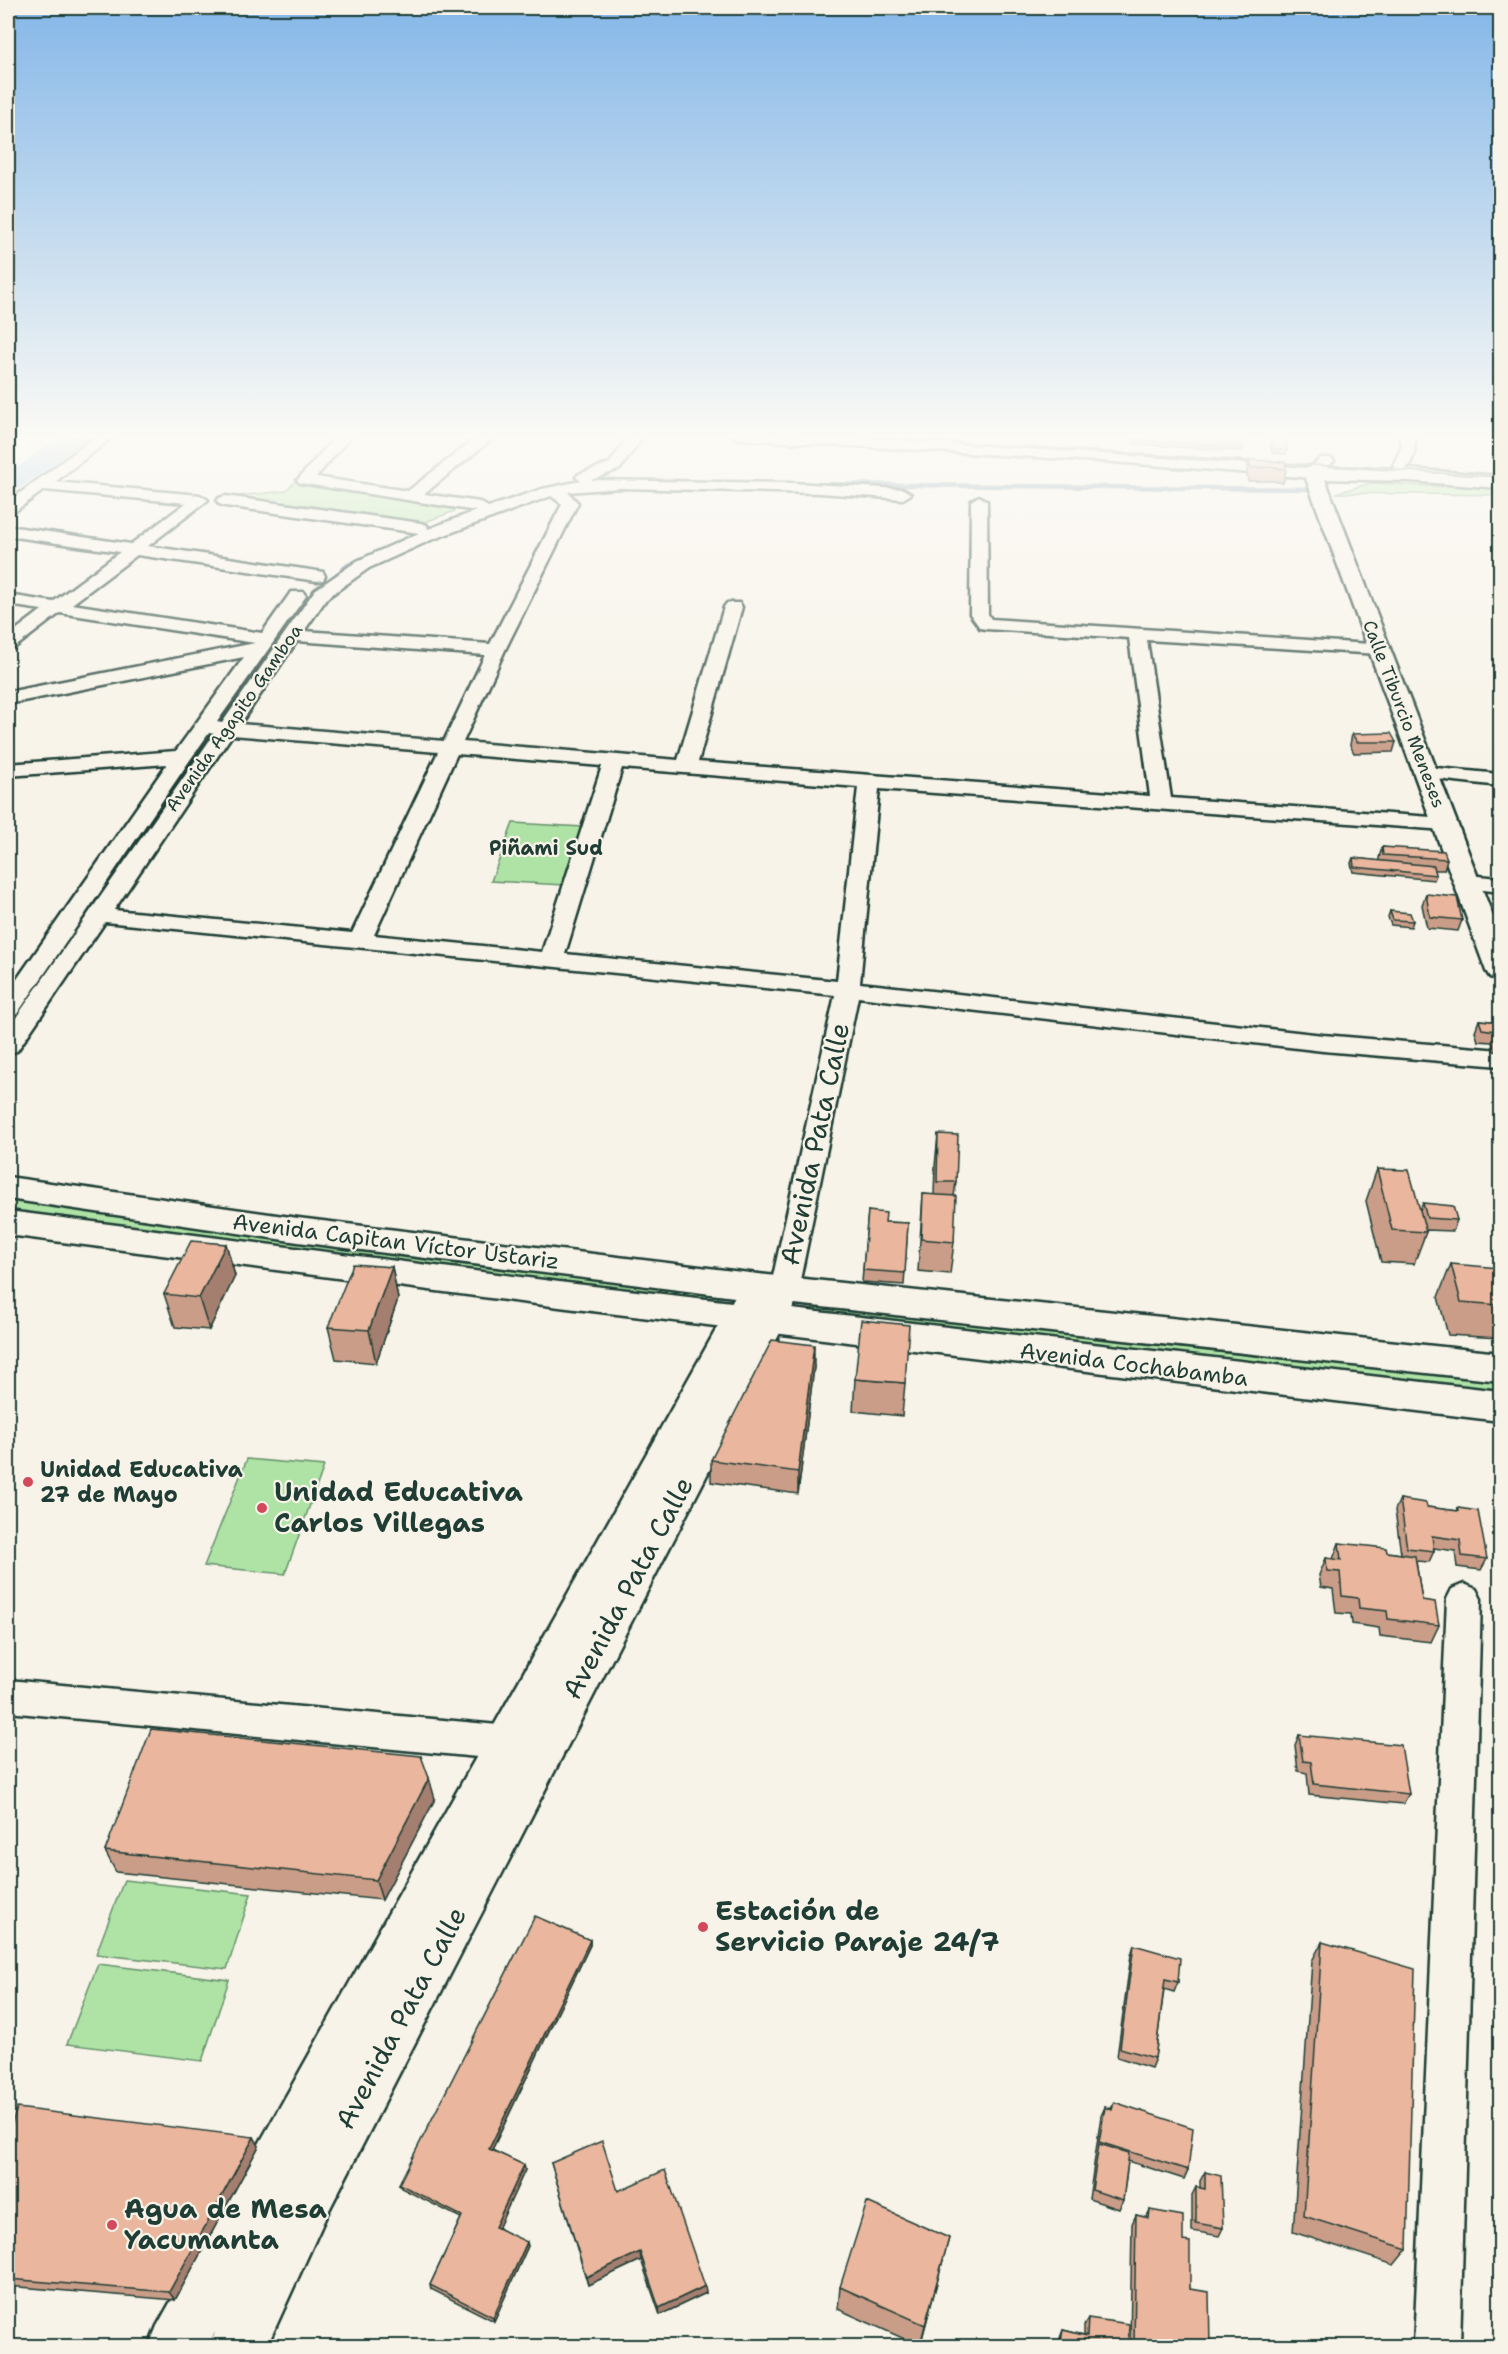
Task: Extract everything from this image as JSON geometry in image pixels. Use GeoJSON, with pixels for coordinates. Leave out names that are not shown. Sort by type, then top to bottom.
{"type":"FeatureCollection","features":[{"type":"Feature","properties":{"kind":"street"},"geometry":{"type":"LineString","coordinates":[[101,545],[316,576]]}},
{"type":"Feature","properties":{"kind":"street"},"geometry":{"type":"LineString","coordinates":[[8,644],[142,545]]}},
{"type":"Feature","properties":{"kind":"street","name":"Avenida Agapito Gamboa"},"geometry":{"type":"LineString","coordinates":[[8,1046],[100,915],[263,643],[294,600],[316,576],[380,545]]}},
{"type":"Feature","properties":{"kind":"street","name":"Avenida Agapito Gamboa"},"geometry":{"type":"LineString","coordinates":[[8,1009],[182,757],[214,728],[292,635],[321,594],[363,563],[405,545]]}},
{"type":"Feature","properties":{"kind":"street"},"geometry":{"type":"LineString","coordinates":[[360,941],[496,650],[549,545]]}},
{"type":"Feature","properties":{"kind":"street"},"geometry":{"type":"LineString","coordinates":[[979,545],[979,614],[986,624],[1379,649]]}},
{"type":"Feature","properties":{"kind":"street","name":"Calle Tiburcio Meneses"},"geometry":{"type":"LineString","coordinates":[[1345,545],[1379,649],[1500,971]]}},
{"type":"Feature","properties":{"kind":"street"},"geometry":{"type":"LineString","coordinates":[[8,600],[61,606],[263,643]]}},
{"type":"Feature","properties":{"kind":"street"},"geometry":{"type":"LineString","coordinates":[[686,767],[733,607]]}},
{"type":"Feature","properties":{"kind":"street"},"geometry":{"type":"LineString","coordinates":[[1137,634],[1161,803]]}},
{"type":"Feature","properties":{"kind":"street"},"geometry":{"type":"LineString","coordinates":[[292,635],[496,650]]}},
{"type":"Feature","properties":{"kind":"street"},"geometry":{"type":"LineString","coordinates":[[8,698],[66,688],[263,643]]}},
{"type":"Feature","properties":{"kind":"street"},"geometry":{"type":"LineString","coordinates":[[8,679],[66,688]]}},
{"type":"Feature","properties":{"kind":"street"},"geometry":{"type":"LineString","coordinates":[[214,728],[868,782],[1445,824]]}},
{"type":"Feature","properties":{"kind":"street"},"geometry":{"type":"LineString","coordinates":[[8,770],[182,757]]}},
{"type":"Feature","properties":{"kind":"street"},"geometry":{"type":"LineString","coordinates":[[551,961],[614,761]]}},
{"type":"Feature","properties":{"kind":"street"},"geometry":{"type":"LineString","coordinates":[[1426,773],[1500,780]]}},
{"type":"Feature","properties":{"kind":"street","name":"Avenida Pata Calle"},"geometry":{"type":"LineString","coordinates":[[238,2346],[308,2195],[763,1304],[848,989],[868,782]]}},
{"type":"Feature","properties":{"kind":"street"},"geometry":{"type":"LineString","coordinates":[[1467,882],[1500,885]]}},
{"type":"Feature","properties":{"kind":"street"},"geometry":{"type":"LineString","coordinates":[[100,915],[848,989],[1323,1043],[1500,1058]]}},
{"type":"Feature","properties":{"kind":"street","name":"Avenida Capitan Víctor Ustariz"},"geometry":{"type":"LineString","coordinates":[[8,1188],[298,1230],[763,1304]]}},
{"type":"Feature","properties":{"kind":"street","name":"Avenida Capitan Víctor Ustariz"},"geometry":{"type":"LineString","coordinates":[[8,1223],[285,1261],[763,1304]]}},
{"type":"Feature","properties":{"kind":"street","name":"Avenida Pata Calle"},"geometry":{"type":"LineString","coordinates":[[177,2346],[509,1743],[763,1304]]}},
{"type":"Feature","properties":{"kind":"street","name":"Avenida Cochabamba"},"geometry":{"type":"LineString","coordinates":[[763,1304],[1500,1367]]}},
{"type":"Feature","properties":{"kind":"street","name":"Avenida Cochabamba"},"geometry":{"type":"LineString","coordinates":[[763,1304],[1500,1406]]}},
{"type":"Feature","properties":{"kind":"street"},"geometry":{"type":"LineString","coordinates":[[1437,2346],[1464,1599]]}},
{"type":"Feature","properties":{"kind":"street"},"geometry":{"type":"LineString","coordinates":[[8,1696],[509,1743]]}},
{"type":"Feature","properties":{"kind":"green space"},"geometry":{"type":"Polygon","coordinates":[[[513,823],[583,827],[564,885],[491,881],[513,823]]]}},
{"type":"Feature","properties":{"kind":"green space"},"geometry":{"type":"Polygon","coordinates":[[[8,1200],[308,1242],[720,1292],[717,1303],[304,1252],[8,1211],[8,1200]]]}},
{"type":"Feature","properties":{"kind":"green space"},"geometry":{"type":"Polygon","coordinates":[[[813,1305],[1500,1381],[1500,1393],[812,1316],[813,1305]]]}},
{"type":"Feature","properties":{"kind":"green space"},"geometry":{"type":"Polygon","coordinates":[[[247,1459],[324,1466],[285,1574],[204,1566],[247,1459]]]}},
{"type":"Feature","properties":{"kind":"green space"},"geometry":{"type":"Polygon","coordinates":[[[124,1880],[251,1894],[227,1969],[96,1954],[124,1880]]]}},
{"type":"Feature","properties":{"kind":"green space"},"geometry":{"type":"Polygon","coordinates":[[[98,1964],[229,1980],[202,2061],[67,2044],[98,1964]]]}},
{"type":"Feature","properties":{"kind":"building"},"geometry":{"type":"Polygon","coordinates":[[[1391,733],[1396,742],[1357,742],[1352,734],[1391,733]]]}},
{"type":"Feature","properties":{"kind":"building"},"geometry":{"type":"Polygon","coordinates":[[[1382,847],[1444,851],[1447,859],[1383,855],[1382,847]]]}},
{"type":"Feature","properties":{"kind":"building"},"geometry":{"type":"Polygon","coordinates":[[[1353,858],[1434,866],[1436,875],[1354,867],[1353,858]]]}},
{"type":"Feature","properties":{"kind":"building"},"geometry":{"type":"Polygon","coordinates":[[[1426,894],[1457,897],[1462,920],[1430,917],[1426,894]]]}},
{"type":"Feature","properties":{"kind":"building"},"geometry":{"type":"Polygon","coordinates":[[[1390,911],[1410,913],[1413,921],[1393,920],[1390,911]]]}},
{"type":"Feature","properties":{"kind":"building"},"geometry":{"type":"Polygon","coordinates":[[[1479,1020],[1500,1022],[1500,1040],[1498,1040],[1496,1031],[1482,1029],[1479,1020]]]}},
{"type":"Feature","properties":{"kind":"building"},"geometry":{"type":"Polygon","coordinates":[[[938,1134],[958,1135],[956,1182],[937,1182],[938,1134]]]}},
{"type":"Feature","properties":{"kind":"building"},"geometry":{"type":"Polygon","coordinates":[[[1377,1169],[1409,1170],[1426,1232],[1392,1230],[1377,1169]]]}},
{"type":"Feature","properties":{"kind":"building"},"geometry":{"type":"Polygon","coordinates":[[[923,1194],[956,1196],[954,1242],[921,1239],[923,1194]]]}},
{"type":"Feature","properties":{"kind":"building"},"geometry":{"type":"Polygon","coordinates":[[[1423,1203],[1453,1206],[1457,1220],[1427,1218],[1423,1203]]]}},
{"type":"Feature","properties":{"kind":"building"},"geometry":{"type":"Polygon","coordinates":[[[868,1211],[886,1213],[885,1222],[908,1223],[905,1273],[863,1270],[868,1211]]]}},
{"type":"Feature","properties":{"kind":"building"},"geometry":{"type":"Polygon","coordinates":[[[191,1241],[226,1244],[199,1298],[164,1294],[191,1241]]]}},
{"type":"Feature","properties":{"kind":"building"},"geometry":{"type":"Polygon","coordinates":[[[353,1264],[392,1267],[369,1330],[328,1327],[353,1264]]]}},
{"type":"Feature","properties":{"kind":"building"},"geometry":{"type":"Polygon","coordinates":[[[1451,1264],[1500,1268],[1500,1305],[1461,1302],[1451,1264]]]}},
{"type":"Feature","properties":{"kind":"building"},"geometry":{"type":"Polygon","coordinates":[[[861,1320],[909,1325],[905,1383],[855,1379],[861,1320]]]}},
{"type":"Feature","properties":{"kind":"building"},"geometry":{"type":"Polygon","coordinates":[[[772,1340],[814,1345],[798,1472],[711,1460],[772,1340]]]}},
{"type":"Feature","properties":{"kind":"building"},"geometry":{"type":"Polygon","coordinates":[[[1400,1499],[1426,1503],[1427,1507],[1478,1511],[1487,1559],[1462,1556],[1460,1540],[1432,1536],[1434,1551],[1407,1548],[1400,1499]]]}},
{"type":"Feature","properties":{"kind":"building"},"geometry":{"type":"Polygon","coordinates":[[[1339,1543],[1386,1548],[1387,1552],[1415,1556],[1422,1600],[1435,1602],[1439,1625],[1388,1619],[1387,1611],[1359,1608],[1358,1598],[1342,1596],[1340,1572],[1327,1571],[1326,1558],[1341,1560],[1339,1543]]]}},
{"type":"Feature","properties":{"kind":"building"},"geometry":{"type":"Polygon","coordinates":[[[151,1729],[421,1756],[429,1778],[376,1880],[105,1851],[151,1729]]]}},
{"type":"Feature","properties":{"kind":"building"},"geometry":{"type":"Polygon","coordinates":[[[1299,1735],[1401,1745],[1409,1794],[1314,1784],[1311,1762],[1303,1761],[1299,1735]]]}},
{"type":"Feature","properties":{"kind":"building"},"geometry":{"type":"Polygon","coordinates":[[[535,1916],[590,1940],[489,2149],[524,2165],[495,2227],[527,2242],[493,2317],[430,2285],[462,2216],[399,2184],[535,1916]]]}},
{"type":"Feature","properties":{"kind":"building"},"geometry":{"type":"Polygon","coordinates":[[[1322,1942],[1415,1969],[1407,2249],[1304,2216],[1322,1942]]]}},
{"type":"Feature","properties":{"kind":"building"},"geometry":{"type":"Polygon","coordinates":[[[1134,1945],[1180,1958],[1178,1982],[1165,1979],[1155,2058],[1120,2048],[1134,1945]]]}},
{"type":"Feature","properties":{"kind":"building"},"geometry":{"type":"Polygon","coordinates":[[[1114,2102],[1193,2128],[1188,2170],[1099,2142],[1105,2107],[1112,2110],[1114,2102]]]}},
{"type":"Feature","properties":{"kind":"building","name":"Agua de Mesa Yacumanta"},"geometry":{"type":"Polygon","coordinates":[[[17,2108],[254,2137],[169,2292],[8,2279],[8,2135],[17,2108]]]}},
{"type":"Feature","properties":{"kind":"building"},"geometry":{"type":"Polygon","coordinates":[[[602,2141],[618,2191],[665,2170],[705,2286],[659,2308],[640,2252],[586,2277],[551,2163],[602,2141]]]}},
{"type":"Feature","properties":{"kind":"building"},"geometry":{"type":"Polygon","coordinates":[[[1099,2144],[1129,2153],[1123,2200],[1092,2190],[1099,2144]]]}},
{"type":"Feature","properties":{"kind":"building"},"geometry":{"type":"Polygon","coordinates":[[[1205,2172],[1221,2176],[1223,2228],[1196,2223],[1196,2187],[1205,2189],[1205,2172]]]}},
{"type":"Feature","properties":{"kind":"building"},"geometry":{"type":"Polygon","coordinates":[[[867,2202],[949,2238],[925,2325],[840,2287],[867,2202]]]}},
{"type":"Feature","properties":{"kind":"building"},"geometry":{"type":"Polygon","coordinates":[[[1150,2210],[1183,2216],[1183,2241],[1190,2242],[1190,2289],[1209,2292],[1210,2346],[1168,2341],[1168,2346],[1134,2346],[1136,2215],[1149,2218],[1150,2210]]]}},
{"type":"Feature","properties":{"kind":"building"},"geometry":{"type":"Polygon","coordinates":[[[1088,2318],[1129,2324],[1128,2346],[1060,2346],[1063,2330],[1087,2336],[1088,2318]]]}},
{"type":"Feature","properties":{"kind":"waterway"},"geometry":{"type":"LineString","coordinates":[[319,589],[348,565],[394,545]]}},
{"type":"Feature","properties":{"kind":"waterway"},"geometry":{"type":"LineString","coordinates":[[262,665],[303,607]]}},
{"type":"Feature","properties":{"kind":"waterway"},"geometry":{"type":"LineString","coordinates":[[224,718],[263,663]]}},
{"type":"Feature","properties":{"kind":"waterway"},"geometry":{"type":"LineString","coordinates":[[59,953],[213,734]]}},
{"type":"Feature","properties":{"kind":"waterway"},"geometry":{"type":"LineString","coordinates":[[48,968],[60,952]]}},
{"type":"Feature","properties":{"kind":"waterway"},"geometry":{"type":"LineString","coordinates":[[8,1026],[20,1007]]}},
{"type":"Feature","properties":{"kind":"place","name":"Unidad Educativa 27 de Mayo"},"geometry":{"type":"Point","coordinates":[28,1482]}},
{"type":"Feature","properties":{"kind":"place","name":"Unidad Educativa Carlos Villegas"},"geometry":{"type":"Point","coordinates":[262,1508]}},
{"type":"Feature","properties":{"kind":"place","name":"Estación de Servicio Paraje 24/7"},"geometry":{"type":"Point","coordinates":[703,1927]}},
{"type":"Feature","properties":{"kind":"place","name":"Agua de Mesa Yacumanta"},"geometry":{"type":"Point","coordinates":[112,2225]}},
{"type":"Feature","properties":{"kind":"district","name":"Piñami Sud"},"geometry":{"type":"Point","coordinates":[546,848]}}]}
